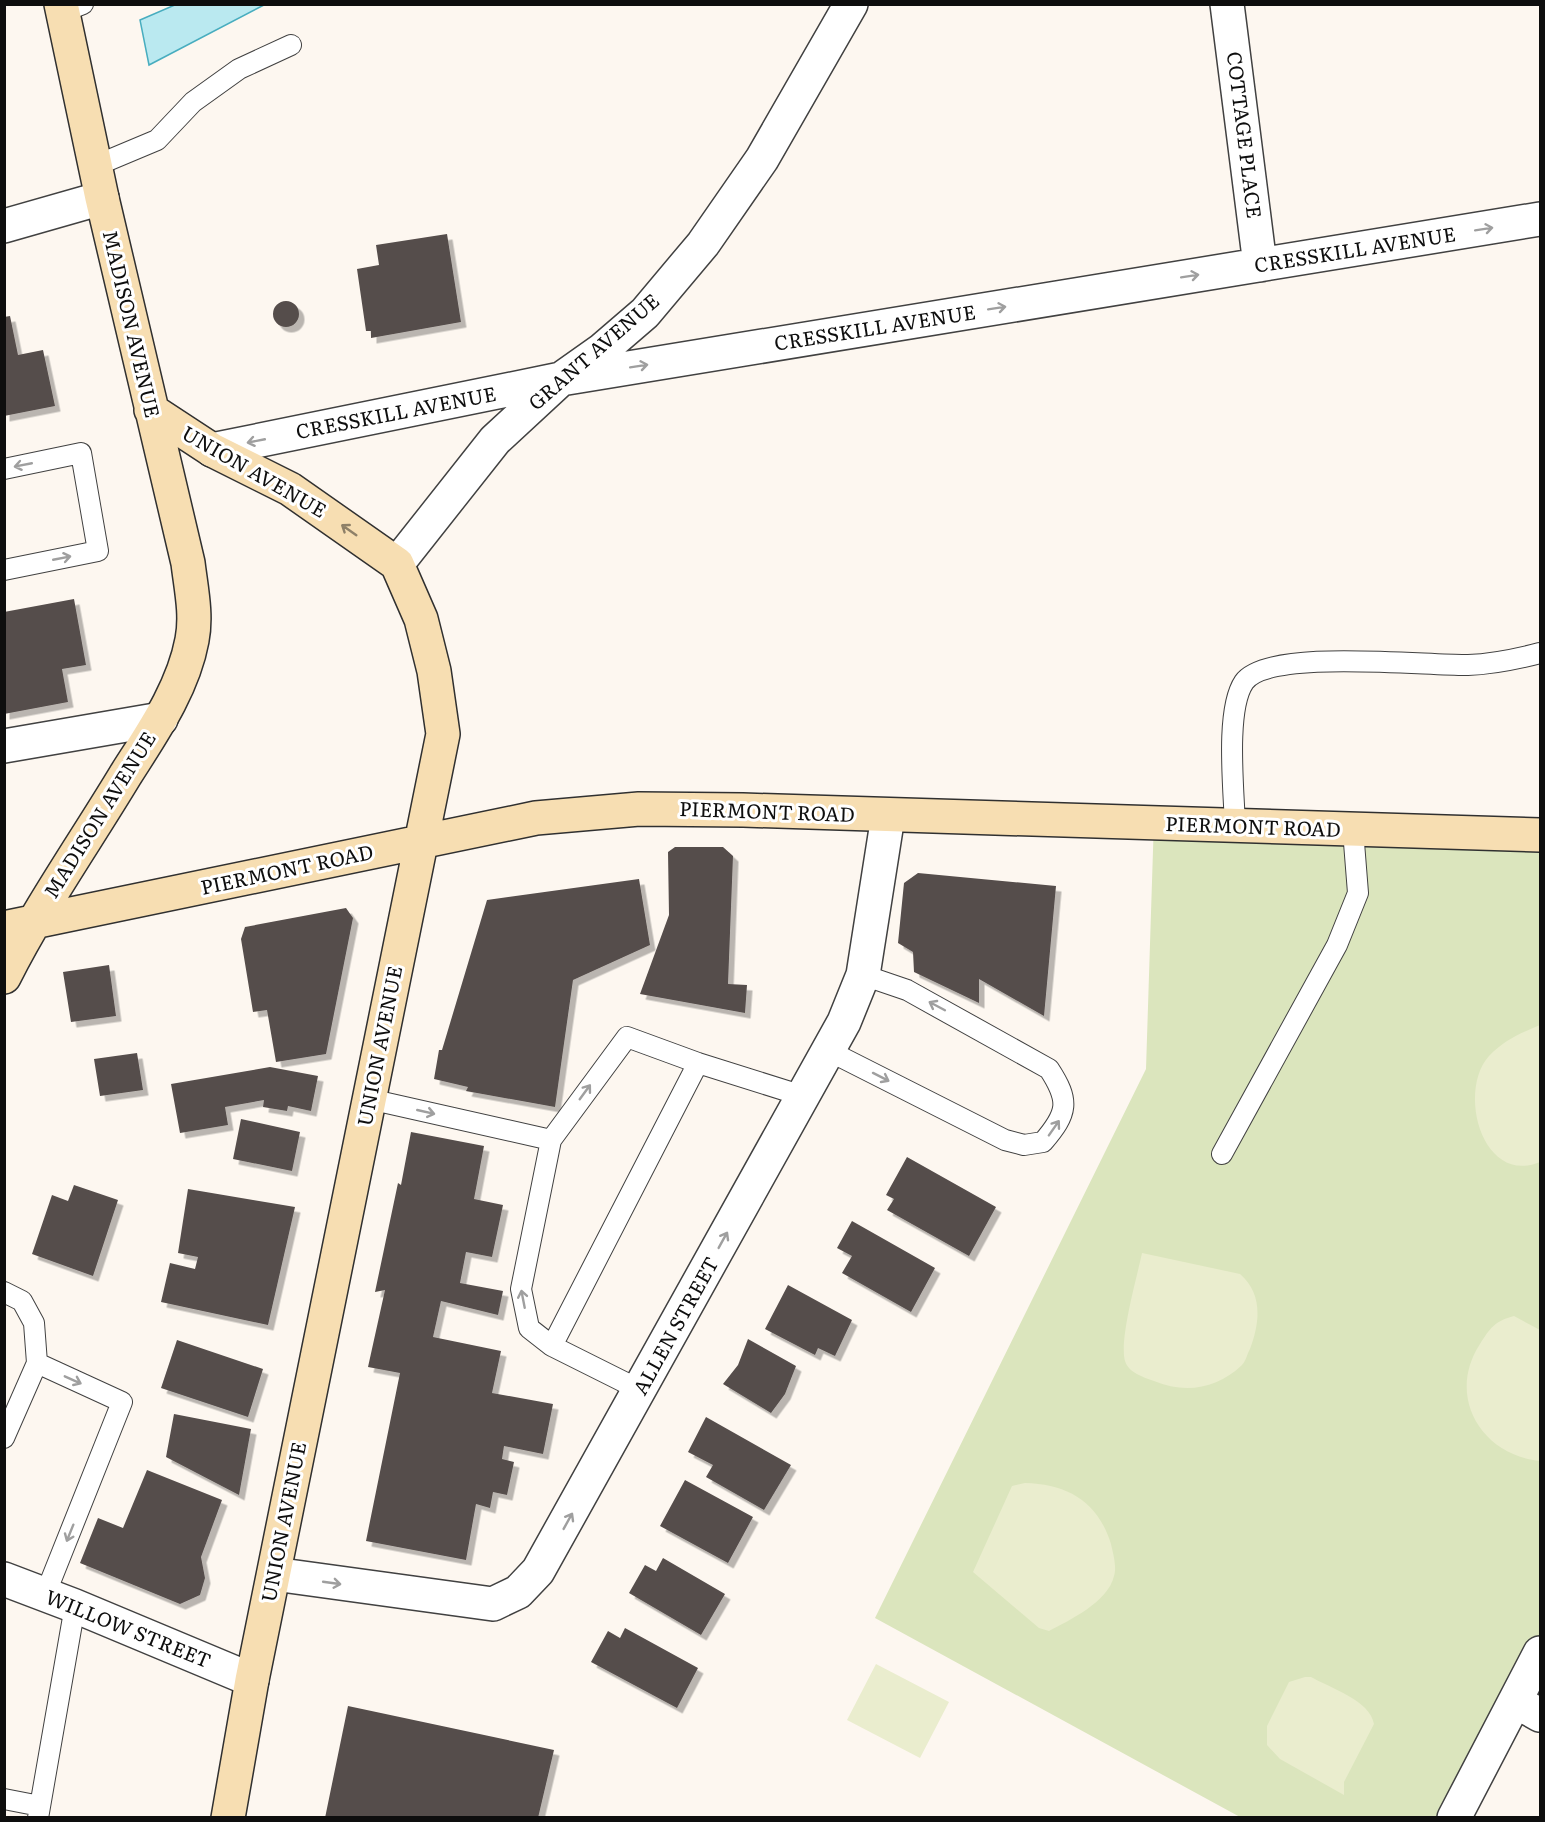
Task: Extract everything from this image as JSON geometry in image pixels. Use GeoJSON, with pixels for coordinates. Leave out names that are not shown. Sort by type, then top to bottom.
{"type":"FeatureCollection","features":[{"type":"Feature","properties":{"kind":"main road","name":"MADISON AVENUE"},"geometry":{"type":"LineString","coordinates":[[4,977],[18,926],[161,719],[182,674],[193,639],[193,607],[188,563],[150,410],[95,166],[80,93],[69,14]]}},
{"type":"Feature","properties":{"kind":"main road","name":"UNION AVENUE"},"geometry":{"type":"LineString","coordinates":[[150,410],[212,450],[290,489],[397,564],[421,619],[434,671],[443,734],[252,1680],[228,1818]]}},
{"type":"Feature","properties":{"kind":"main road","name":"PIERMONT ROAD"},"geometry":{"type":"LineString","coordinates":[[18,926],[536,818],[639,809],[742,810],[1540,835]]}},
{"type":"Feature","properties":{"kind":"street","name":"GRANT AVENUE"},"geometry":{"type":"LineString","coordinates":[[397,564],[495,440],[561,379],[602,350],[645,313],[703,244],[762,159],[851,4]]}},
{"type":"Feature","properties":{"kind":"street","name":"COTTAGE PLACE"},"geometry":{"type":"LineString","coordinates":[[1227,4],[1260,265]]}},
{"type":"Feature","properties":{"kind":"street"},"geometry":{"type":"LineString","coordinates":[[4,226],[102,198]]}},
{"type":"Feature","properties":{"kind":"street","name":"CRESSKILL AVENUE"},"geometry":{"type":"LineString","coordinates":[[212,450],[561,379],[1540,219]]}},
{"type":"Feature","properties":{"kind":"street"},"geometry":{"type":"LineString","coordinates":[[4,746],[161,719]]}},
{"type":"Feature","properties":{"kind":"street","name":"ALLEN STREET"},"geometry":{"type":"LineString","coordinates":[[274,1574],[418,1596],[493,1604],[518,1592],[538,1571],[844,1022],[863,975],[888,816]]}},
{"type":"Feature","properties":{"kind":"street","name":"WILLOW STREET"},"geometry":{"type":"LineString","coordinates":[[4,1579],[252,1680]]}},
{"type":"Feature","properties":{"kind":"street"},"geometry":{"type":"LineString","coordinates":[[1454,1818],[1528,1708],[1540,1653]]}},
{"type":"Feature","properties":{"kind":"lane"},"geometry":{"type":"LineString","coordinates":[[95,166],[158,140],[202,95],[239,69],[291,45]]}},
{"type":"Feature","properties":{"kind":"lane"},"geometry":{"type":"LineString","coordinates":[[4,469],[81,453],[98,551],[4,570]]}},
{"type":"Feature","properties":{"kind":"lane"},"geometry":{"type":"LineString","coordinates":[[1235,826],[1234,712],[1245,680],[1256,671],[1291,662],[1467,665],[1510,661],[1540,653]]}},
{"type":"Feature","properties":{"kind":"lane"},"geometry":{"type":"LineString","coordinates":[[1222,1154],[1337,945],[1346,924],[1358,893],[1353,830]]}},
{"type":"Feature","properties":{"kind":"lane"},"geometry":{"type":"LineString","coordinates":[[829,1051],[1005,1140],[1024,1145],[1043,1142],[1058,1125],[1065,1106],[1064,1097],[1062,1089],[1050,1070],[907,990],[863,975]]}},
{"type":"Feature","properties":{"kind":"lane"},"geometry":{"type":"LineString","coordinates":[[640,1390],[552,1346],[529,1328],[521,1289],[551,1140],[627,1037],[698,1063],[803,1096]]}},
{"type":"Feature","properties":{"kind":"lane"},"geometry":{"type":"LineString","coordinates":[[552,1346],[698,1063]]}},
{"type":"Feature","properties":{"kind":"lane"},"geometry":{"type":"LineString","coordinates":[[369,1099],[551,1140]]}},
{"type":"Feature","properties":{"kind":"lane"},"geometry":{"type":"LineString","coordinates":[[4,1292],[22,1301],[34,1323],[37,1363],[4,1438]]}},
{"type":"Feature","properties":{"kind":"lane"},"geometry":{"type":"LineString","coordinates":[[4,1799],[39,1812],[60,1600],[122,1402],[37,1363]]}},
{"type":"Feature","properties":{"kind":"green space"},"geometry":{"type":"Polygon","coordinates":[[[1154,819],[1540,834],[1540,1684],[1469,1817],[1240,1817],[875,1618],[1146,1069],[1154,819]]]}},
{"type":"Feature","properties":{"kind":"green space"},"geometry":{"type":"Polygon","coordinates":[[[1540,1025],[1540,1162],[1520,1166],[1503,1160],[1490,1148],[1481,1131],[1476,1111],[1475,1091],[1480,1072],[1489,1056],[1507,1041],[1540,1025]]]}},
{"type":"Feature","properties":{"kind":"green space"},"geometry":{"type":"Polygon","coordinates":[[[1142,1253],[1240,1274],[1253,1290],[1257,1309],[1256,1329],[1242,1365],[1211,1384],[1189,1388],[1166,1385],[1133,1372],[1125,1361],[1124,1339],[1142,1253]]]}},
{"type":"Feature","properties":{"kind":"green space"},"geometry":{"type":"Polygon","coordinates":[[[1514,1316],[1540,1330],[1540,1461],[1519,1456],[1501,1448],[1486,1435],[1475,1420],[1468,1402],[1467,1383],[1470,1364],[1480,1344],[1494,1326],[1514,1316]]]}},
{"type":"Feature","properties":{"kind":"green space"},"geometry":{"type":"Polygon","coordinates":[[[1025,1483],[1055,1487],[1079,1498],[1098,1517],[1105,1529],[1114,1560],[1114,1576],[1104,1594],[1087,1609],[1049,1631],[1039,1628],[973,1572],[1012,1486],[1025,1483]]]}},
{"type":"Feature","properties":{"kind":"green space"},"geometry":{"type":"Polygon","coordinates":[[[876,1664],[949,1702],[920,1758],[847,1720],[876,1664]]]}},
{"type":"Feature","properties":{"kind":"green space"},"geometry":{"type":"Polygon","coordinates":[[[1311,1677],[1357,1701],[1371,1716],[1374,1724],[1344,1782],[1344,1795],[1280,1759],[1267,1745],[1267,1726],[1289,1682],[1311,1677]]]}},
{"type":"Feature","properties":{"kind":"water"},"geometry":{"type":"Polygon","coordinates":[[[177,4],[264,5],[149,65],[140,20],[177,4]]]}},
{"type":"Feature","properties":{"kind":"building"},"geometry":{"type":"Polygon","coordinates":[[[447,234],[461,322],[371,338],[371,331],[366,331],[357,269],[379,265],[376,245],[447,234]]]}},
{"type":"Feature","properties":{"kind":"building"},"geometry":{"type":"Polygon","coordinates":[[[286,301],[295,305],[299,314],[295,323],[286,327],[277,323],[273,314],[277,305],[286,301]]]}},
{"type":"Feature","properties":{"kind":"building"},"geometry":{"type":"Polygon","coordinates":[[[10,316],[18,355],[43,350],[55,406],[4,416],[4,317],[10,316]]]}},
{"type":"Feature","properties":{"kind":"building"},"geometry":{"type":"Polygon","coordinates":[[[74,599],[86,665],[62,669],[68,702],[4,714],[4,612],[74,599]]]}},
{"type":"Feature","properties":{"kind":"building"},"geometry":{"type":"Polygon","coordinates":[[[675,847],[723,847],[733,856],[728,984],[747,985],[745,1013],[640,994],[669,915],[668,852],[675,847]]]}},
{"type":"Feature","properties":{"kind":"building"},"geometry":{"type":"Polygon","coordinates":[[[918,873],[1056,886],[1044,1016],[979,979],[979,1003],[914,972],[913,952],[898,943],[904,883],[918,873]]]}},
{"type":"Feature","properties":{"kind":"building"},"geometry":{"type":"Polygon","coordinates":[[[639,879],[650,945],[573,980],[555,1107],[466,1091],[468,1087],[434,1079],[439,1050],[442,1050],[487,900],[639,879]]]}},
{"type":"Feature","properties":{"kind":"building"},"geometry":{"type":"Polygon","coordinates":[[[346,908],[353,918],[326,1054],[276,1062],[267,1010],[253,1012],[241,939],[245,927],[346,908]]]}},
{"type":"Feature","properties":{"kind":"building"},"geometry":{"type":"Polygon","coordinates":[[[109,965],[116,1016],[71,1022],[63,972],[109,965]]]}},
{"type":"Feature","properties":{"kind":"building"},"geometry":{"type":"Polygon","coordinates":[[[137,1053],[143,1090],[100,1096],[94,1059],[137,1053]]]}},
{"type":"Feature","properties":{"kind":"building"},"geometry":{"type":"Polygon","coordinates":[[[270,1067],[318,1076],[311,1111],[288,1106],[287,1111],[263,1107],[264,1100],[225,1107],[228,1125],[180,1133],[171,1084],[270,1067]]]}},
{"type":"Feature","properties":{"kind":"building"},"geometry":{"type":"Polygon","coordinates":[[[241,1119],[300,1132],[292,1171],[233,1159],[241,1119]]]}},
{"type":"Feature","properties":{"kind":"building"},"geometry":{"type":"Polygon","coordinates":[[[411,1132],[484,1146],[474,1199],[503,1205],[492,1257],[466,1252],[460,1283],[503,1291],[498,1315],[441,1301],[433,1337],[501,1351],[492,1393],[553,1404],[543,1454],[504,1446],[502,1459],[514,1462],[507,1495],[493,1492],[490,1508],[476,1504],[466,1560],[366,1541],[400,1373],[368,1367],[385,1290],[375,1292],[398,1183],[401,1185],[411,1132]]]}},
{"type":"Feature","properties":{"kind":"building"},"geometry":{"type":"Polygon","coordinates":[[[907,1157],[996,1207],[969,1256],[887,1210],[894,1199],[886,1195],[907,1157]]]}},
{"type":"Feature","properties":{"kind":"building"},"geometry":{"type":"Polygon","coordinates":[[[74,1185],[118,1200],[93,1276],[32,1254],[52,1195],[68,1201],[74,1185]]]}},
{"type":"Feature","properties":{"kind":"building"},"geometry":{"type":"Polygon","coordinates":[[[188,1189],[295,1207],[268,1325],[161,1302],[170,1263],[195,1269],[198,1257],[178,1253],[188,1189]]]}},
{"type":"Feature","properties":{"kind":"building"},"geometry":{"type":"Polygon","coordinates":[[[852,1221],[935,1268],[911,1312],[842,1273],[852,1256],[837,1248],[852,1221]]]}},
{"type":"Feature","properties":{"kind":"building"},"geometry":{"type":"Polygon","coordinates":[[[788,1285],[852,1320],[835,1356],[818,1348],[815,1355],[765,1329],[788,1285]]]}},
{"type":"Feature","properties":{"kind":"building"},"geometry":{"type":"Polygon","coordinates":[[[748,1339],[796,1366],[785,1394],[771,1413],[723,1384],[738,1365],[748,1339]]]}},
{"type":"Feature","properties":{"kind":"building"},"geometry":{"type":"Polygon","coordinates":[[[177,1340],[263,1369],[248,1417],[161,1388],[177,1340]]]}},
{"type":"Feature","properties":{"kind":"building"},"geometry":{"type":"Polygon","coordinates":[[[174,1414],[251,1429],[239,1495],[166,1457],[174,1414]]]}},
{"type":"Feature","properties":{"kind":"building"},"geometry":{"type":"Polygon","coordinates":[[[706,1417],[791,1465],[764,1510],[706,1477],[713,1465],[688,1452],[706,1417]]]}},
{"type":"Feature","properties":{"kind":"building"},"geometry":{"type":"Polygon","coordinates":[[[147,1470],[222,1500],[201,1557],[205,1578],[200,1595],[180,1604],[80,1563],[98,1518],[123,1528],[147,1470]]]}},
{"type":"Feature","properties":{"kind":"building"},"geometry":{"type":"Polygon","coordinates":[[[685,1480],[753,1517],[728,1563],[660,1526],[685,1480]]]}},
{"type":"Feature","properties":{"kind":"building"},"geometry":{"type":"Polygon","coordinates":[[[663,1558],[725,1594],[701,1635],[629,1593],[645,1565],[656,1571],[663,1558]]]}},
{"type":"Feature","properties":{"kind":"building"},"geometry":{"type":"Polygon","coordinates":[[[625,1628],[698,1668],[677,1708],[591,1662],[608,1631],[620,1638],[625,1628]]]}},
{"type":"Feature","properties":{"kind":"building"},"geometry":{"type":"Polygon","coordinates":[[[348,1706],[554,1750],[538,1818],[325,1818],[348,1706]]]}}]}
